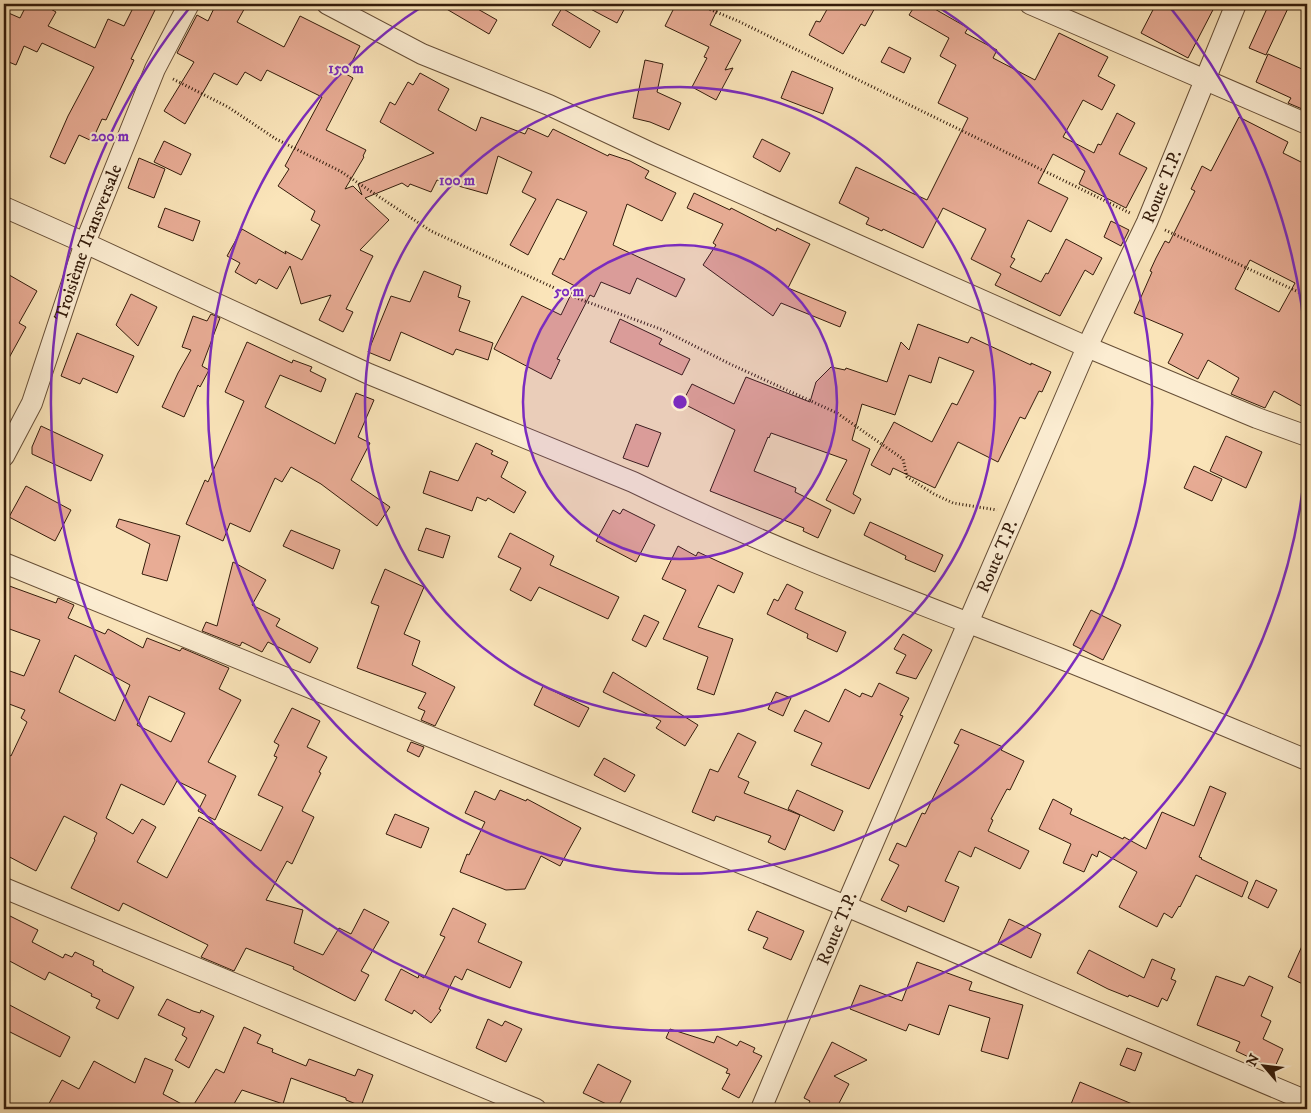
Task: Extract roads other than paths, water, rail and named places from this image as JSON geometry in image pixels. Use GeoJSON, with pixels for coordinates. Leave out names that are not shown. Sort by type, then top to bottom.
{"type":"FeatureCollection","features":[{"type":"Feature","properties":{"kind":"street","name":"Troisième Transversale"},"geometry":{"type":"LineString","coordinates":[[4,456],[32,403],[85,242],[155,69],[189,4]]}},
{"type":"Feature","properties":{"kind":"street"},"geometry":{"type":"LineString","coordinates":[[327,4],[422,54],[549,105],[660,157],[1087,347],[1248,414],[1307,436]]}},
{"type":"Feature","properties":{"kind":"street"},"geometry":{"type":"LineString","coordinates":[[1030,4],[1307,124]]}},
{"type":"Feature","properties":{"kind":"street","name":"Route T.P."},"geometry":{"type":"LineString","coordinates":[[761,1109],[1015,512],[1087,347],[1147,222],[1236,4]]}},
{"type":"Feature","properties":{"kind":"street"},"geometry":{"type":"LineString","coordinates":[[4,207],[85,242],[369,374],[633,482],[801,556],[1068,662],[1307,760]]}},
{"type":"Feature","properties":{"kind":"street"},"geometry":{"type":"LineString","coordinates":[[4,563],[846,906],[1307,1101]]}},
{"type":"Feature","properties":{"kind":"street"},"geometry":{"type":"LineString","coordinates":[[4,888],[536,1109]]}}]}
